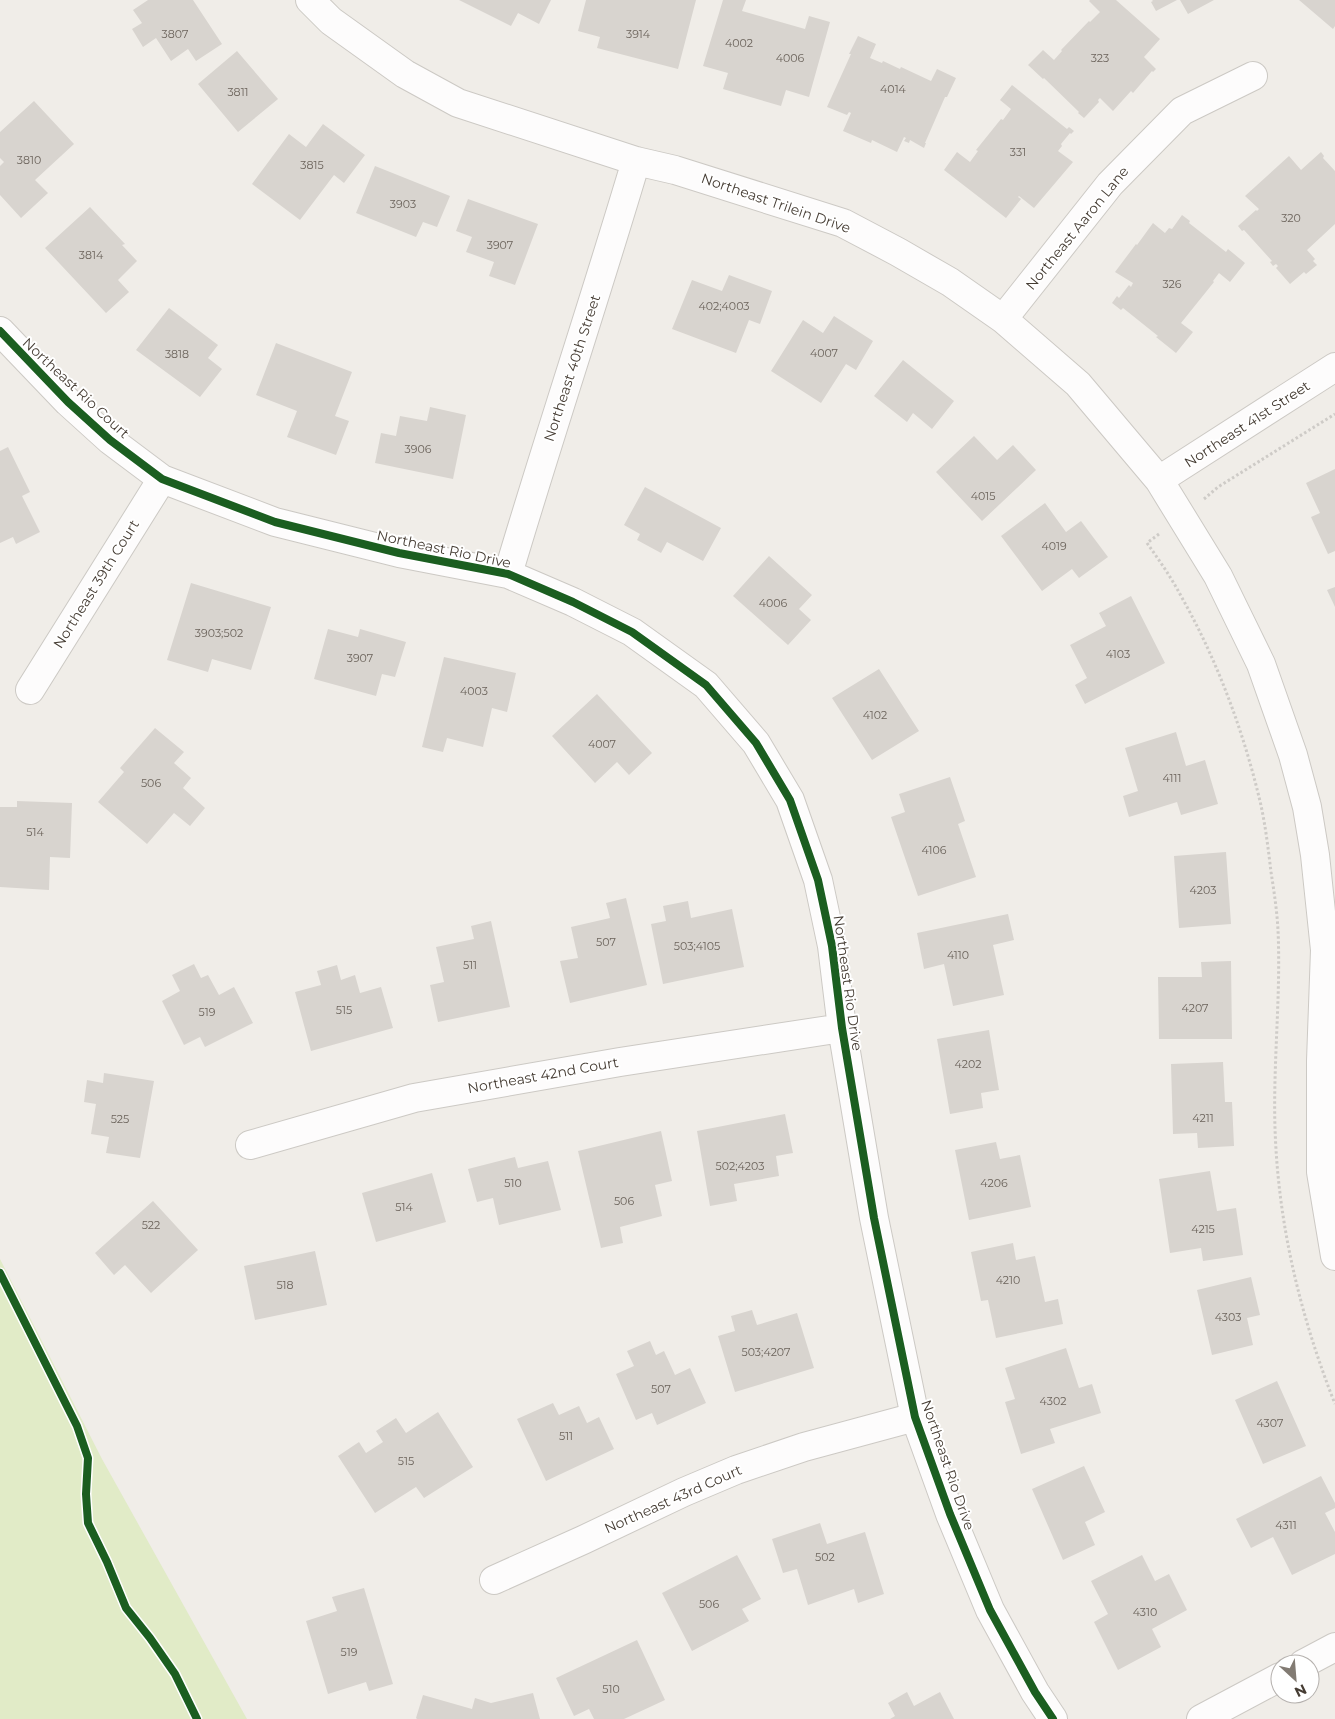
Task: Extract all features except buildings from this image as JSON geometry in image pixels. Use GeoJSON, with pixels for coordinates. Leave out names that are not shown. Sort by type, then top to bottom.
{"type":"FeatureCollection","features":[{"type":"Feature","properties":{"kind":"street","name":"Northeast Trilein Drive"},"geometry":{"type":"LineString","coordinates":[[310,0],[331,20],[405,74],[458,103],[636,161],[685,173],[843,224],[898,252],[950,282],[1003,319],[1078,384],[1159,480],[1218,576],[1261,664],[1293,755],[1307,807],[1315,855],[1325,950],[1321,1061],[1321,1172],[1335,1256]]}},
{"type":"Feature","properties":{"kind":"street","name":"Northeast Aaron Lane"},"geometry":{"type":"LineString","coordinates":[[1003,319],[1110,184],[1182,111],[1253,76]]}},
{"type":"Feature","properties":{"kind":"street","name":"Northeast 40th Street"},"geometry":{"type":"LineString","coordinates":[[508,574],[636,161]]}},
{"type":"Feature","properties":{"kind":"street","name":"Northeast Rio Court"},"geometry":{"type":"LineString","coordinates":[[0,331],[68,402],[110,440],[162,479]]}},
{"type":"Feature","properties":{"kind":"street","name":"Northeast 41st Street"},"geometry":{"type":"LineString","coordinates":[[1159,480],[1335,367]]}},
{"type":"Feature","properties":{"kind":"street","name":"Northeast Rio Drive"},"geometry":{"type":"LineString","coordinates":[[162,479],[275,522],[399,553],[508,574],[572,602],[632,632],[706,685],[756,743],[790,800],[818,880],[832,946],[842,1028],[874,1218],[915,1417],[950,1514],[990,1610],[1034,1692],[1053,1719]]}},
{"type":"Feature","properties":{"kind":"street","name":"Northeast 39th Court"},"geometry":{"type":"LineString","coordinates":[[30,690],[162,479]]}},
{"type":"Feature","properties":{"kind":"street","name":"Northeast 42nd Court"},"geometry":{"type":"LineString","coordinates":[[250,1145],[414,1098],[620,1062],[842,1028]]}},
{"type":"Feature","properties":{"kind":"street","name":"Northeast 43rd Court"},"geometry":{"type":"LineString","coordinates":[[494,1580],[736,1470],[804,1447],[915,1417]]}},
{"type":"Feature","properties":{"kind":"street"},"geometry":{"type":"LineString","coordinates":[[1320,1655],[1335,1647]]}},
{"type":"Feature","properties":{"kind":"street"},"geometry":{"type":"LineString","coordinates":[[1201,1719],[1270,1682]]}},
{"type":"Feature","properties":{"kind":"path"},"geometry":{"type":"LineString","coordinates":[[1335,414],[1218,487],[1183,517],[1148,543],[1181,594],[1213,661],[1242,738],[1259,798],[1278,929],[1279,984],[1275,1128],[1282,1214],[1302,1306],[1314,1347],[1335,1404]]}},
{"type":"Feature","properties":{"kind":"green space"},"geometry":{"type":"Polygon","coordinates":[[[0,1259],[102,1459],[247,1719],[0,1719],[0,1259]]]}},
{"type":"Feature","properties":{"kind":"cycle path"},"geometry":{"type":"LineString","coordinates":[[0,331],[68,402],[110,440],[162,479],[275,522],[399,553],[508,574],[573,602],[632,632],[706,685],[756,743],[790,800],[818,880],[832,946],[842,1028],[874,1218],[915,1417],[950,1514],[990,1610],[1035,1692],[1053,1719]]}},
{"type":"Feature","properties":{"kind":"cycle path"},"geometry":{"type":"LineString","coordinates":[[0,1273],[77,1426],[88,1458],[86,1494],[88,1523],[126,1608],[175,1674],[197,1719]]}}]}
